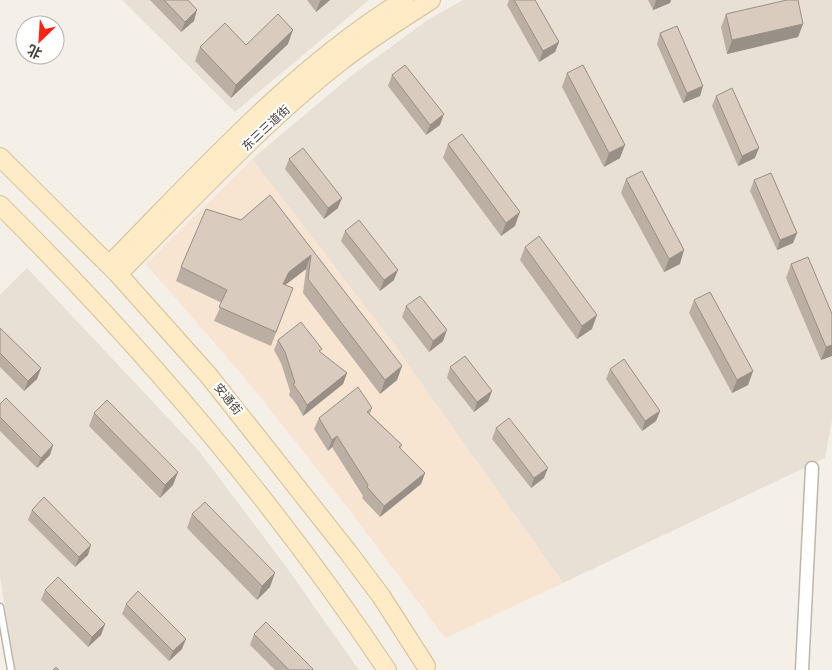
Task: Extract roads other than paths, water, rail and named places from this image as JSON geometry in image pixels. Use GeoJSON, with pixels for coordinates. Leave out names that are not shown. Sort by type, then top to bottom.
{"type":"FeatureCollection","features":[{"type":"Feature","properties":{"kind":"main road","name":"东三三道街"},"geometry":{"type":"LineString","coordinates":[[113,269],[282,92],[323,57],[404,0]]}},
{"type":"Feature","properties":{"kind":"main road","name":"东三三道街"},"geometry":{"type":"LineString","coordinates":[[113,269],[295,100],[371,39],[431,0]]}},
{"type":"Feature","properties":{"kind":"main road","name":"安通街"},"geometry":{"type":"LineString","coordinates":[[0,157],[113,269],[209,376],[252,428],[381,596],[423,668]]}},
{"type":"Feature","properties":{"kind":"main road"},"geometry":{"type":"LineString","coordinates":[[0,205],[114,323],[220,445],[317,570],[387,670]]}},
{"type":"Feature","properties":{"kind":"street"},"geometry":{"type":"LineString","coordinates":[[802,670],[812,468]]}},
{"type":"Feature","properties":{"kind":"lane"},"geometry":{"type":"LineString","coordinates":[[0,607],[10,670]]}}]}
